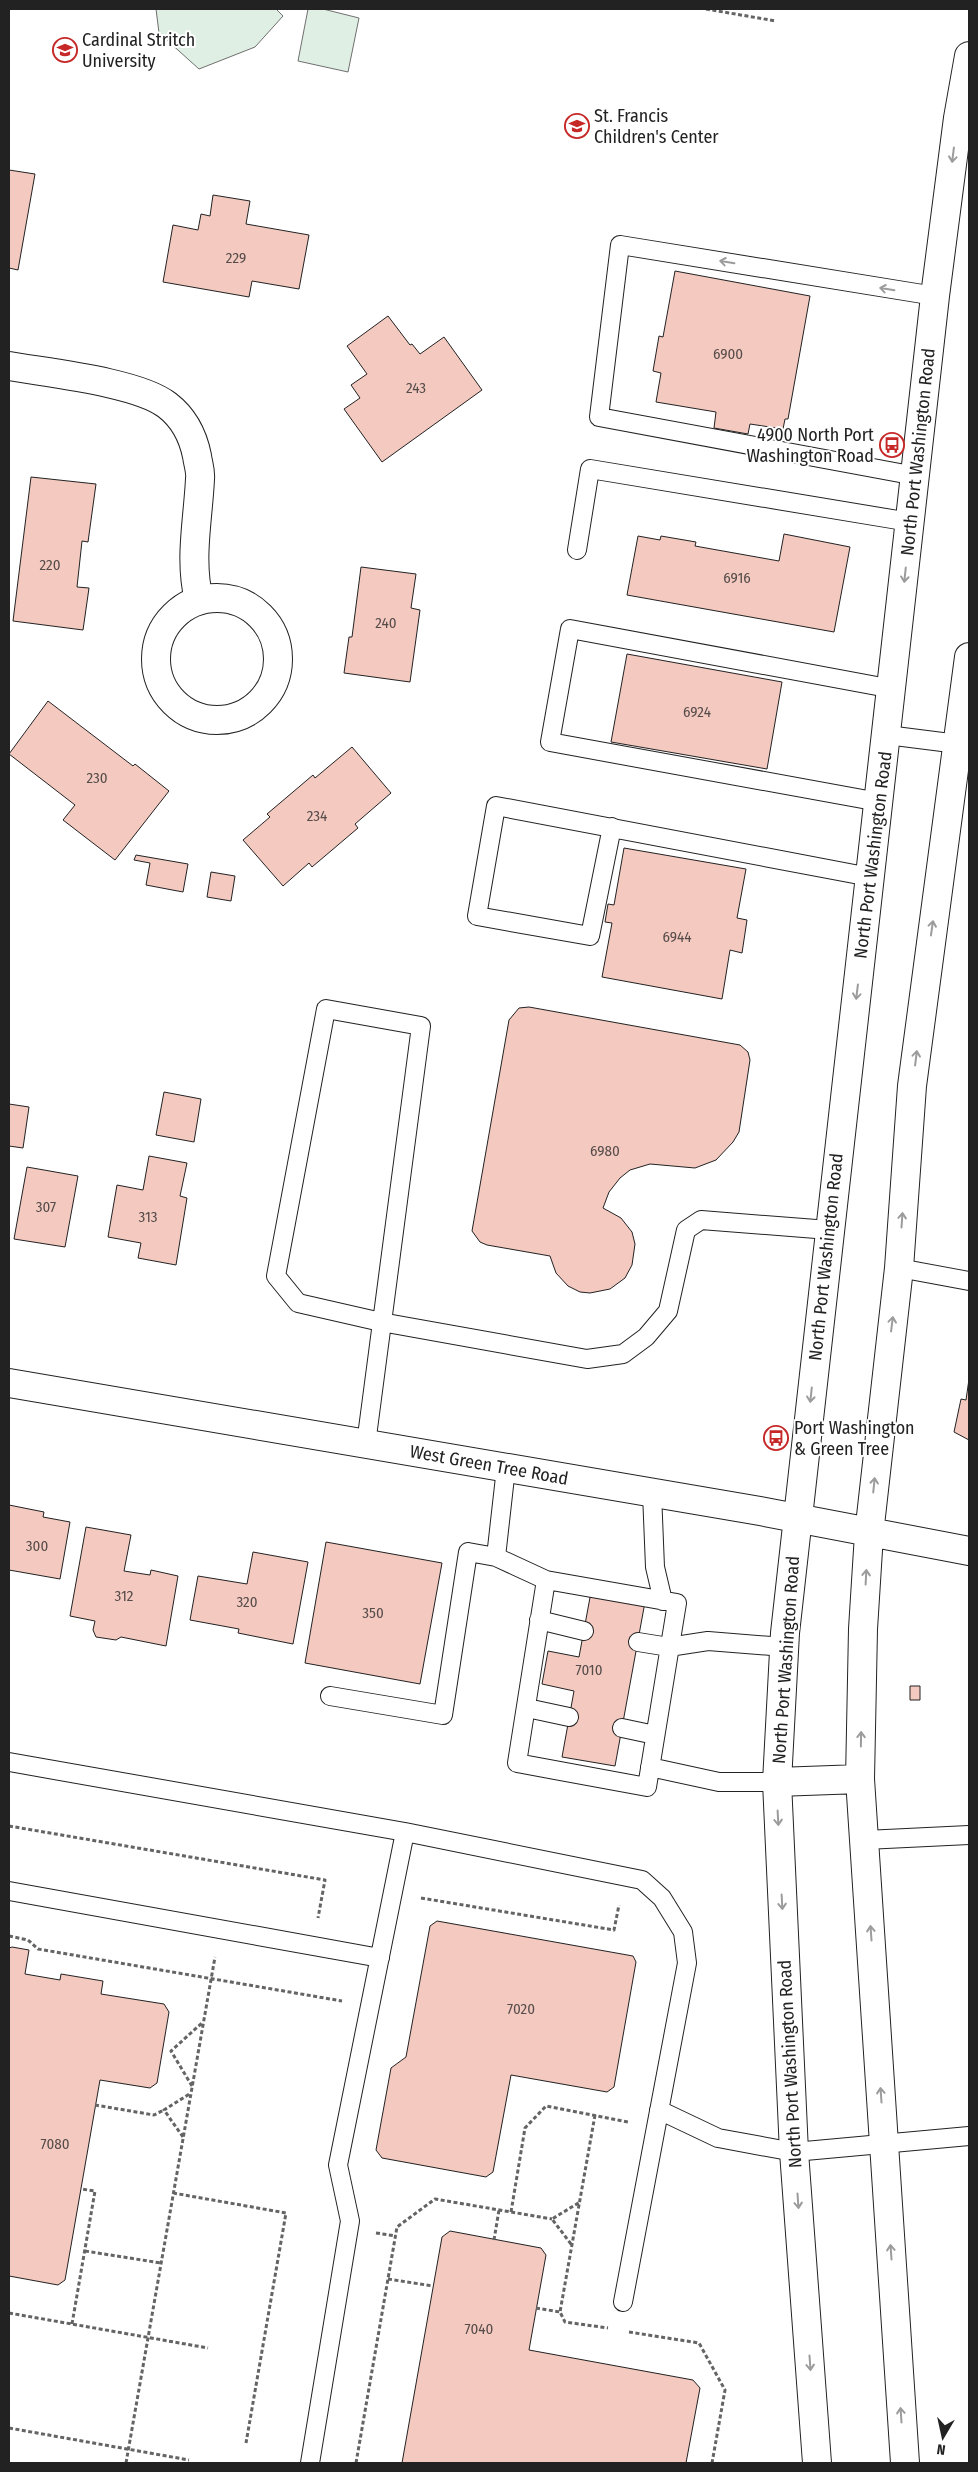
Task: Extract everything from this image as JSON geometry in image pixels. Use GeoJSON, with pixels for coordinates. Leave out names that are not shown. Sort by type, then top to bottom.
{"type":"FeatureCollection","features":[{"type":"Feature","properties":{"kind":"main road","name":"North Port Washington Road"},"geometry":{"type":"LineString","coordinates":[[817,2463],[794,2152],[777,1782],[784,1648],[797,1518],[887,736],[935,296],[964,119],[969,56]]}},
{"type":"Feature","properties":{"kind":"main road"},"geometry":{"type":"LineString","coordinates":[[9,366],[126,388],[150,395],[168,405],[187,426],[194,444],[200,476],[194,546],[194,580],[199,600]]}},
{"type":"Feature","properties":{"kind":"main road"},"geometry":{"type":"LineString","coordinates":[[219,597],[240,602],[258,613],[271,629],[278,649],[278,669],[272,689],[258,705],[241,716],[222,721],[196,717],[183,711],[169,697],[159,680],[155,661],[157,641],[166,623],[181,609],[199,600],[219,597]]}},
{"type":"Feature","properties":{"kind":"main road"},"geometry":{"type":"LineString","coordinates":[[904,2463],[860,1779],[863,1629],[869,1534],[898,1268],[912,1086],[963,744],[969,657]]}},
{"type":"Feature","properties":{"kind":"main road","name":"West Green Tree Road"},"geometry":{"type":"LineString","coordinates":[[9,1383],[797,1518],[869,1534],[969,1552]]}},
{"type":"Feature","properties":{"kind":"main road"},"geometry":{"type":"LineString","coordinates":[[777,1782],[860,1779]]}},
{"type":"Feature","properties":{"kind":"lane"},"geometry":{"type":"LineString","coordinates":[[916,476],[599,417],[620,245],[935,296]]}},
{"type":"Feature","properties":{"kind":"lane"},"geometry":{"type":"LineString","coordinates":[[577,550],[590,469],[910,522]]}},
{"type":"Feature","properties":{"kind":"lane"},"geometry":{"type":"LineString","coordinates":[[879,802],[550,742],[570,629],[892,689]]}},
{"type":"Feature","properties":{"kind":"lane"},"geometry":{"type":"LineString","coordinates":[[887,736],[963,744]]}},
{"type":"Feature","properties":{"kind":"lane"},"geometry":{"type":"LineString","coordinates":[[612,827],[590,936],[477,916],[496,806],[612,827],[870,877]]}},
{"type":"Feature","properties":{"kind":"lane"},"geometry":{"type":"LineString","coordinates":[[366,1444],[380,1322],[421,1026],[326,1009],[276,1276],[298,1303],[380,1322],[587,1359],[623,1354],[646,1337],[668,1311],[686,1230],[701,1220],[830,1230]]}},
{"type":"Feature","properties":{"kind":"lane"},"geometry":{"type":"LineString","coordinates":[[898,1268],[969,1282]]}},
{"type":"Feature","properties":{"kind":"lane"},"geometry":{"type":"LineString","coordinates":[[496,1557],[506,1468]]}},
{"type":"Feature","properties":{"kind":"lane"},"geometry":{"type":"LineString","coordinates":[[652,1493],[655,1567],[664,1601]]}},
{"type":"Feature","properties":{"kind":"lane"},"geometry":{"type":"LineString","coordinates":[[330,1696],[443,1715],[468,1552],[496,1557],[546,1580],[677,1603],[647,1788],[517,1763],[546,1580]]}},
{"type":"Feature","properties":{"kind":"lane"},"geometry":{"type":"LineString","coordinates":[[539,1620],[584,1631]]}},
{"type":"Feature","properties":{"kind":"lane"},"geometry":{"type":"LineString","coordinates":[[638,1642],[669,1647],[708,1641],[784,1648]]}},
{"type":"Feature","properties":{"kind":"lane"},"geometry":{"type":"LineString","coordinates":[[527,1708],[569,1717]]}},
{"type":"Feature","properties":{"kind":"lane"},"geometry":{"type":"LineString","coordinates":[[622,1728],[655,1735]]}},
{"type":"Feature","properties":{"kind":"lane"},"geometry":{"type":"LineString","coordinates":[[9,1762],[406,1832],[642,1880],[662,1898],[683,1932],[687,1963],[623,2302]]}},
{"type":"Feature","properties":{"kind":"lane"},"geometry":{"type":"LineString","coordinates":[[650,1767],[719,1782],[777,1782]]}},
{"type":"Feature","properties":{"kind":"lane"},"geometry":{"type":"LineString","coordinates":[[310,2463],[350,2221],[338,2165],[406,1832]]}},
{"type":"Feature","properties":{"kind":"lane"},"geometry":{"type":"LineString","coordinates":[[865,1840],[969,1835]]}},
{"type":"Feature","properties":{"kind":"lane"},"geometry":{"type":"LineString","coordinates":[[9,1890],[380,1958]]}},
{"type":"Feature","properties":{"kind":"lane"},"geometry":{"type":"LineString","coordinates":[[659,2110],[718,2138],[794,2152],[969,2136]]}},
{"type":"Feature","properties":{"kind":"path"},"geometry":{"type":"LineString","coordinates":[[706,9],[776,21]]}},
{"type":"Feature","properties":{"kind":"path"},"geometry":{"type":"LineString","coordinates":[[9,1826],[325,1880],[314,1945]]}},
{"type":"Feature","properties":{"kind":"path"},"geometry":{"type":"LineString","coordinates":[[393,1893],[614,1930],[626,1876]]}},
{"type":"Feature","properties":{"kind":"path"},"geometry":{"type":"LineString","coordinates":[[126,2463],[220,1928]]}},
{"type":"Feature","properties":{"kind":"path"},"geometry":{"type":"LineString","coordinates":[[9,1936],[28,1940],[38,1949],[370,2006]]}},
{"type":"Feature","properties":{"kind":"path"},"geometry":{"type":"LineString","coordinates":[[192,2086],[171,2051],[204,2021]]}},
{"type":"Feature","properties":{"kind":"path"},"geometry":{"type":"LineString","coordinates":[[95,2104],[154,2114],[191,2093]]}},
{"type":"Feature","properties":{"kind":"path"},"geometry":{"type":"LineString","coordinates":[[511,2212],[525,2128],[546,2106],[656,2128]]}},
{"type":"Feature","properties":{"kind":"path"},"geometry":{"type":"LineString","coordinates":[[164,2110],[183,2138]]}},
{"type":"Feature","properties":{"kind":"path"},"geometry":{"type":"LineString","coordinates":[[72,2324],[95,2191],[80,2189]]}},
{"type":"Feature","properties":{"kind":"path"},"geometry":{"type":"LineString","coordinates":[[174,2193],[286,2212],[246,2443]]}},
{"type":"Feature","properties":{"kind":"path"},"geometry":{"type":"LineString","coordinates":[[356,2463],[397,2227],[435,2199],[552,2218],[580,2202]]}},
{"type":"Feature","properties":{"kind":"path"},"geometry":{"type":"LineString","coordinates":[[494,2240],[499,2210]]}},
{"type":"Feature","properties":{"kind":"path"},"geometry":{"type":"LineString","coordinates":[[552,2218],[572,2245]]}},
{"type":"Feature","properties":{"kind":"path"},"geometry":{"type":"LineString","coordinates":[[85,2250],[161,2263]]}},
{"type":"Feature","properties":{"kind":"path"},"geometry":{"type":"LineString","coordinates":[[388,2279],[433,2286]]}},
{"type":"Feature","properties":{"kind":"path"},"geometry":{"type":"LineString","coordinates":[[536,2308],[560,2312]]}},
{"type":"Feature","properties":{"kind":"path"},"geometry":{"type":"LineString","coordinates":[[9,2313],[208,2348]]}},
{"type":"Feature","properties":{"kind":"path"},"geometry":{"type":"LineString","coordinates":[[9,2428],[189,2460]]}},
{"type":"Feature","properties":{"kind":"green space"},"geometry":{"type":"Polygon","coordinates":[[[156,9],[276,9],[283,16],[255,47],[199,69],[159,33],[156,9]]]}},
{"type":"Feature","properties":{"kind":"green space"},"geometry":{"type":"Polygon","coordinates":[[[308,9],[323,9],[359,18],[348,72],[298,61],[308,9]]]}},
{"type":"Feature","properties":{"kind":"building"},"geometry":{"type":"Polygon","coordinates":[[[9,170],[35,174],[18,270],[9,268],[9,170]]]}},
{"type":"Feature","properties":{"kind":"building"},"geometry":{"type":"Polygon","coordinates":[[[213,195],[250,201],[246,224],[309,235],[299,289],[252,281],[249,297],[163,282],[173,225],[198,230],[201,214],[210,216],[213,195]]]}},
{"type":"Feature","properties":{"kind":"building"},"geometry":{"type":"Polygon","coordinates":[[[675,271],[810,296],[788,419],[785,419],[783,429],[750,424],[748,434],[714,428],[716,412],[656,402],[661,373],[653,371],[659,336],[663,337],[675,271]]]}},
{"type":"Feature","properties":{"kind":"building"},"geometry":{"type":"Polygon","coordinates":[[[388,316],[410,345],[412,344],[420,354],[444,337],[482,390],[382,462],[344,409],[360,398],[351,385],[367,374],[347,346],[388,316]]]}},
{"type":"Feature","properties":{"kind":"building"},"geometry":{"type":"Polygon","coordinates":[[[31,477],[96,484],[88,542],[82,541],[77,587],[89,588],[83,630],[13,621],[31,477]]]}},
{"type":"Feature","properties":{"kind":"building"},"geometry":{"type":"Polygon","coordinates":[[[784,534],[850,547],[834,632],[627,595],[638,536],[660,540],[661,536],[696,542],[695,546],[779,561],[784,534]]]}},
{"type":"Feature","properties":{"kind":"building"},"geometry":{"type":"Polygon","coordinates":[[[361,567],[416,574],[411,608],[420,610],[410,682],[344,673],[349,637],[352,637],[361,567]]]}},
{"type":"Feature","properties":{"kind":"building"},"geometry":{"type":"Polygon","coordinates":[[[627,654],[782,682],[767,769],[611,742],[627,654]]]}},
{"type":"Feature","properties":{"kind":"building"},"geometry":{"type":"Polygon","coordinates":[[[48,701],[169,791],[115,860],[63,820],[75,805],[9,754],[48,701]]]}},
{"type":"Feature","properties":{"kind":"building"},"geometry":{"type":"Polygon","coordinates":[[[352,747],[391,793],[355,824],[358,828],[312,867],[309,863],[283,886],[243,840],[270,817],[267,814],[313,775],[315,778],[352,747]]]}},
{"type":"Feature","properties":{"kind":"building"},"geometry":{"type":"Polygon","coordinates":[[[624,848],[746,869],[737,918],[747,920],[742,953],[730,950],[722,999],[602,977],[612,923],[605,922],[608,904],[614,905],[624,848]]]}},
{"type":"Feature","properties":{"kind":"building"},"geometry":{"type":"Polygon","coordinates":[[[136,855],[188,864],[183,892],[146,885],[150,863],[134,860],[136,855]]]}},
{"type":"Feature","properties":{"kind":"building"},"geometry":{"type":"Polygon","coordinates":[[[211,872],[235,876],[231,901],[207,897],[211,872]]]}},
{"type":"Feature","properties":{"kind":"building"},"geometry":{"type":"Polygon","coordinates":[[[529,1007],[740,1045],[748,1052],[750,1060],[739,1132],[733,1142],[716,1160],[695,1168],[650,1164],[630,1170],[620,1178],[609,1192],[603,1208],[621,1218],[632,1232],[635,1244],[632,1265],[625,1278],[610,1289],[590,1293],[580,1292],[568,1286],[556,1273],[550,1256],[487,1245],[480,1242],[472,1231],[509,1020],[519,1008],[529,1007]]]}},
{"type":"Feature","properties":{"kind":"building"},"geometry":{"type":"Polygon","coordinates":[[[164,1092],[201,1099],[194,1142],[156,1135],[164,1092]]]}},
{"type":"Feature","properties":{"kind":"building"},"geometry":{"type":"Polygon","coordinates":[[[9,1104],[29,1107],[23,1148],[9,1146],[9,1104]]]}},
{"type":"Feature","properties":{"kind":"building"},"geometry":{"type":"Polygon","coordinates":[[[149,1156],[187,1163],[180,1196],[187,1198],[176,1265],[138,1258],[141,1243],[108,1237],[117,1185],[143,1190],[149,1156]]]}},
{"type":"Feature","properties":{"kind":"building"},"geometry":{"type":"Polygon","coordinates":[[[27,1167],[78,1176],[65,1247],[14,1239],[27,1167]]]}},
{"type":"Feature","properties":{"kind":"building"},"geometry":{"type":"Polygon","coordinates":[[[969,1379],[969,1440],[954,1432],[961,1399],[966,1400],[969,1379]]]}},
{"type":"Feature","properties":{"kind":"building"},"geometry":{"type":"Polygon","coordinates":[[[9,1505],[44,1512],[43,1517],[70,1522],[60,1579],[9,1570],[9,1505]]]}},
{"type":"Feature","properties":{"kind":"building"},"geometry":{"type":"Polygon","coordinates":[[[86,1527],[131,1535],[124,1571],[150,1575],[151,1570],[178,1576],[166,1646],[121,1637],[116,1640],[96,1637],[93,1630],[95,1621],[70,1616],[86,1527]]]}},
{"type":"Feature","properties":{"kind":"building"},"geometry":{"type":"Polygon","coordinates":[[[326,1542],[442,1563],[420,1684],[305,1663],[326,1542]]]}},
{"type":"Feature","properties":{"kind":"building"},"geometry":{"type":"Polygon","coordinates":[[[253,1552],[308,1562],[293,1644],[238,1633],[239,1629],[190,1620],[198,1576],[247,1584],[253,1552]]]}},
{"type":"Feature","properties":{"kind":"building"},"geometry":{"type":"Polygon","coordinates":[[[591,1592],[645,1602],[615,1766],[562,1757],[574,1691],[542,1684],[548,1651],[579,1657],[591,1592]]]}},
{"type":"Feature","properties":{"kind":"building"},"geometry":{"type":"Polygon","coordinates":[[[910,1686],[920,1686],[920,1700],[910,1700],[910,1686]]]}},
{"type":"Feature","properties":{"kind":"building"},"geometry":{"type":"Polygon","coordinates":[[[437,1921],[633,1956],[636,1962],[614,2087],[607,2092],[511,2075],[493,2172],[486,2177],[382,2158],[376,2150],[391,2068],[406,2057],[430,1926],[437,1921]]]}},
{"type":"Feature","properties":{"kind":"building"},"geometry":{"type":"Polygon","coordinates":[[[9,1948],[29,1950],[25,1974],[60,1980],[61,1974],[103,1981],[101,1994],[164,2004],[169,2012],[157,2083],[150,2088],[100,2080],[65,2280],[58,2285],[9,2276],[9,1948]]]}},
{"type":"Feature","properties":{"kind":"building"},"geometry":{"type":"Polygon","coordinates":[[[450,2231],[541,2248],[546,2255],[529,2350],[693,2380],[700,2388],[686,2463],[402,2463],[442,2237],[450,2231]]]}},
{"type":"Feature","properties":{"kind":"place","name":"Cardinal Stritch University"},"geometry":{"type":"Point","coordinates":[65,50]}},
{"type":"Feature","properties":{"kind":"place","name":"St. Francis Children's Center"},"geometry":{"type":"Point","coordinates":[577,126]}},
{"type":"Feature","properties":{"kind":"place","name":"4900 North Port Washington Road"},"geometry":{"type":"Point","coordinates":[892,445]}},
{"type":"Feature","properties":{"kind":"place","name":"Port Washington & Green Tree"},"geometry":{"type":"Point","coordinates":[776,1438]}}]}
